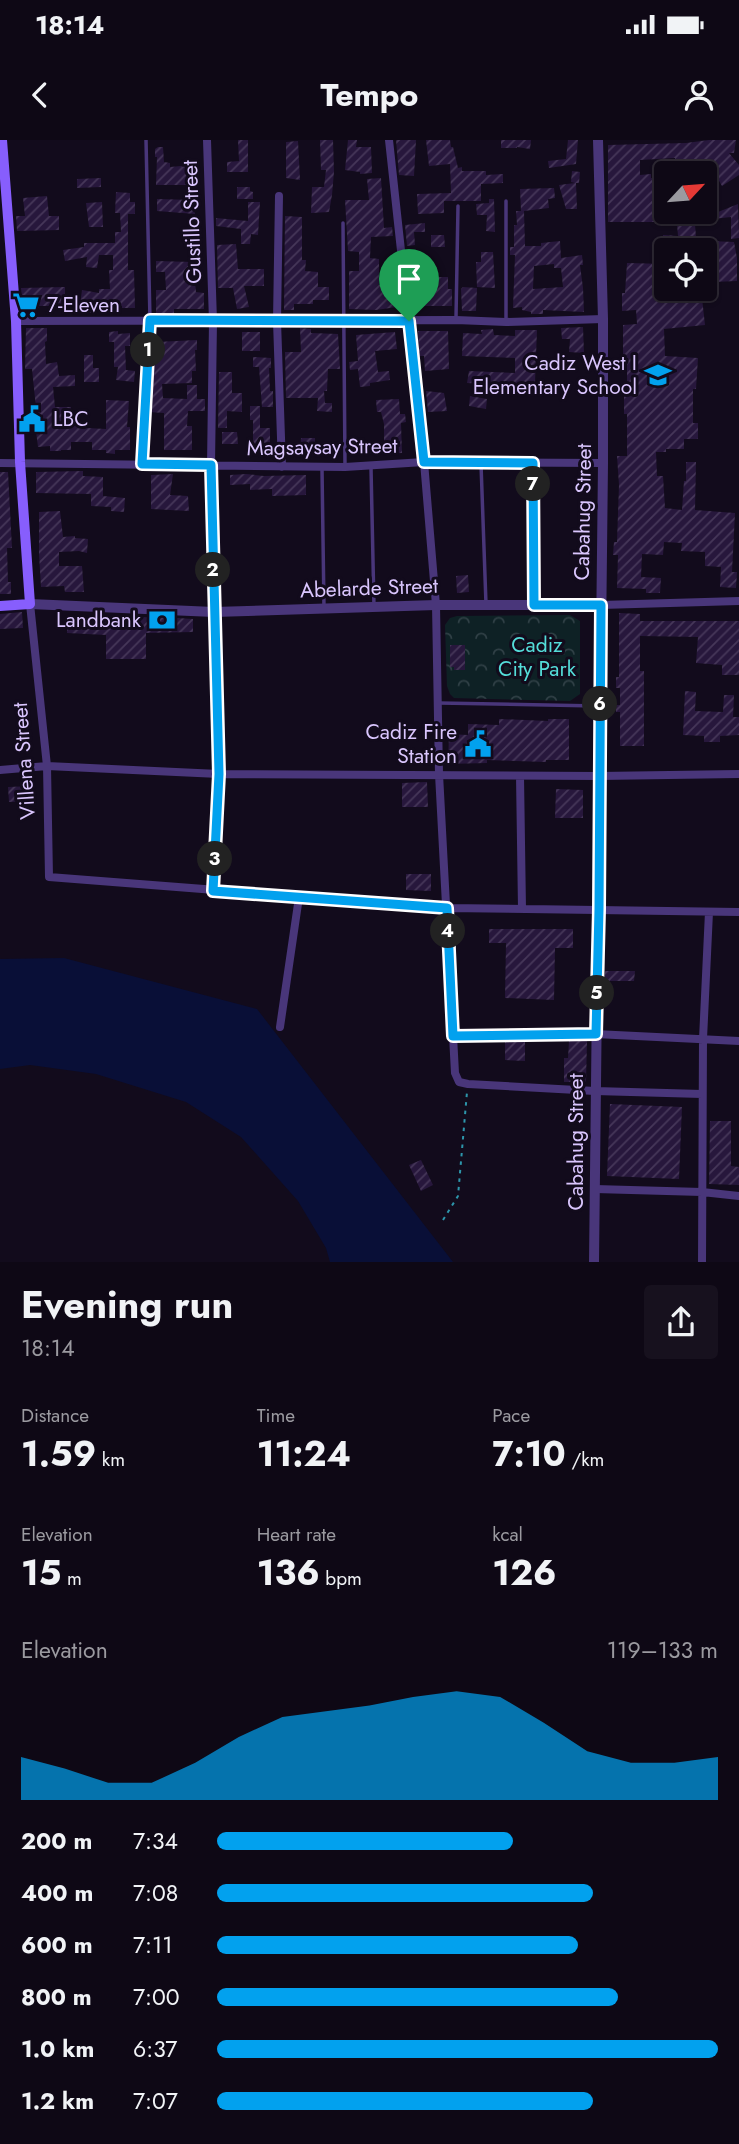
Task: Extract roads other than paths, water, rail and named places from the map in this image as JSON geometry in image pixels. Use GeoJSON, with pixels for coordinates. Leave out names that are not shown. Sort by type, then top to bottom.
{"type":"FeatureCollection","features":[{"type":"Feature","properties":{"kind":"main road","name":"Villena Street"},"geometry":{"type":"LineString","coordinates":[[4,140],[30,604]]}},
{"type":"Feature","properties":{"kind":"main road","name":"Abelarde Street"},"geometry":{"type":"LineString","coordinates":[[0,606],[30,604]]}},
{"type":"Feature","properties":{"kind":"street","name":"Gustillo Street"},"geometry":{"type":"LineString","coordinates":[[207,140],[213,321],[211,465],[219,774],[213,891]]}},
{"type":"Feature","properties":{"kind":"street"},"geometry":{"type":"LineString","coordinates":[[389,140],[424,462],[436,605],[439,774],[455,1073],[460,1082],[468,1084],[702,1094]]}},
{"type":"Feature","properties":{"kind":"street","name":"Cabahug Street"},"geometry":{"type":"LineString","coordinates":[[594,1262],[603,463],[603,319],[598,140]]}},
{"type":"Feature","properties":{"kind":"street"},"geometry":{"type":"LineString","coordinates":[[279,196],[277,321],[282,467]]}},
{"type":"Feature","properties":{"kind":"street"},"geometry":{"type":"LineString","coordinates":[[16,321],[506,322],[603,319]]}},
{"type":"Feature","properties":{"kind":"street","name":"Magsaysay Street"},"geometry":{"type":"LineString","coordinates":[[0,463],[345,467],[424,462],[603,463]]}},
{"type":"Feature","properties":{"kind":"street","name":"Abelarde Street"},"geometry":{"type":"LineString","coordinates":[[30,604],[214,612],[436,605],[601,605],[739,601]]}},
{"type":"Feature","properties":{"kind":"street","name":"Villena Street"},"geometry":{"type":"LineString","coordinates":[[30,604],[47,766],[49,877],[213,891]]}},
{"type":"Feature","properties":{"kind":"street"},"geometry":{"type":"LineString","coordinates":[[0,770],[47,766],[219,774],[739,774]]}},
{"type":"Feature","properties":{"kind":"street"},"geometry":{"type":"LineString","coordinates":[[520,776],[522,909]]}},
{"type":"Feature","properties":{"kind":"street"},"geometry":{"type":"LineString","coordinates":[[213,891],[447,908],[739,912]]}},
{"type":"Feature","properties":{"kind":"street"},"geometry":{"type":"LineString","coordinates":[[280,1027],[299,897]]}},
{"type":"Feature","properties":{"kind":"street"},"geometry":{"type":"LineString","coordinates":[[702,1262],[703,1039],[709,912]]}},
{"type":"Feature","properties":{"kind":"street"},"geometry":{"type":"LineString","coordinates":[[453,1036],[596,1034],[739,1041]]}},
{"type":"Feature","properties":{"kind":"street"},"geometry":{"type":"LineString","coordinates":[[594,1189],[702,1192],[739,1196]]}},
{"type":"Feature","properties":{"kind":"lane"},"geometry":{"type":"LineString","coordinates":[[142,464],[150,320],[146,140]]}},
{"type":"Feature","properties":{"kind":"lane"},"geometry":{"type":"LineString","coordinates":[[506,201],[506,322]]}},
{"type":"Feature","properties":{"kind":"lane"},"geometry":{"type":"LineString","coordinates":[[456,320],[458,206]]}},
{"type":"Feature","properties":{"kind":"lane"},"geometry":{"type":"LineString","coordinates":[[344,223],[345,467]]}},
{"type":"Feature","properties":{"kind":"lane"},"geometry":{"type":"LineString","coordinates":[[481,462],[486,605]]}},
{"type":"Feature","properties":{"kind":"lane"},"geometry":{"type":"LineString","coordinates":[[533,463],[534,605]]}},
{"type":"Feature","properties":{"kind":"lane"},"geometry":{"type":"LineString","coordinates":[[371,466],[374,607]]}},
{"type":"Feature","properties":{"kind":"lane"},"geometry":{"type":"LineString","coordinates":[[322,467],[324,609]]}},
{"type":"Feature","properties":{"kind":"lane"},"geometry":{"type":"LineString","coordinates":[[439,703],[600,706]]}},
{"type":"Feature","properties":{"kind":"place","name":"7-Eleven"},"geometry":{"type":"Point","coordinates":[26,305]}},
{"type":"Feature","properties":{"kind":"place","name":"Cadiz West I Elementary School"},"geometry":{"type":"Point","coordinates":[658,375]}},
{"type":"Feature","properties":{"kind":"place","name":"LBC"},"geometry":{"type":"Point","coordinates":[32,419]}},
{"type":"Feature","properties":{"kind":"place","name":"Landbank"},"geometry":{"type":"Point","coordinates":[162,620]}},
{"type":"Feature","properties":{"kind":"place","name":"Cadiz Fire Station"},"geometry":{"type":"Point","coordinates":[478,744]}},
{"type":"Feature","properties":{"kind":"park label","name":"Cadiz City Park"},"geometry":{"type":"Point","coordinates":[537,657]}}]}
